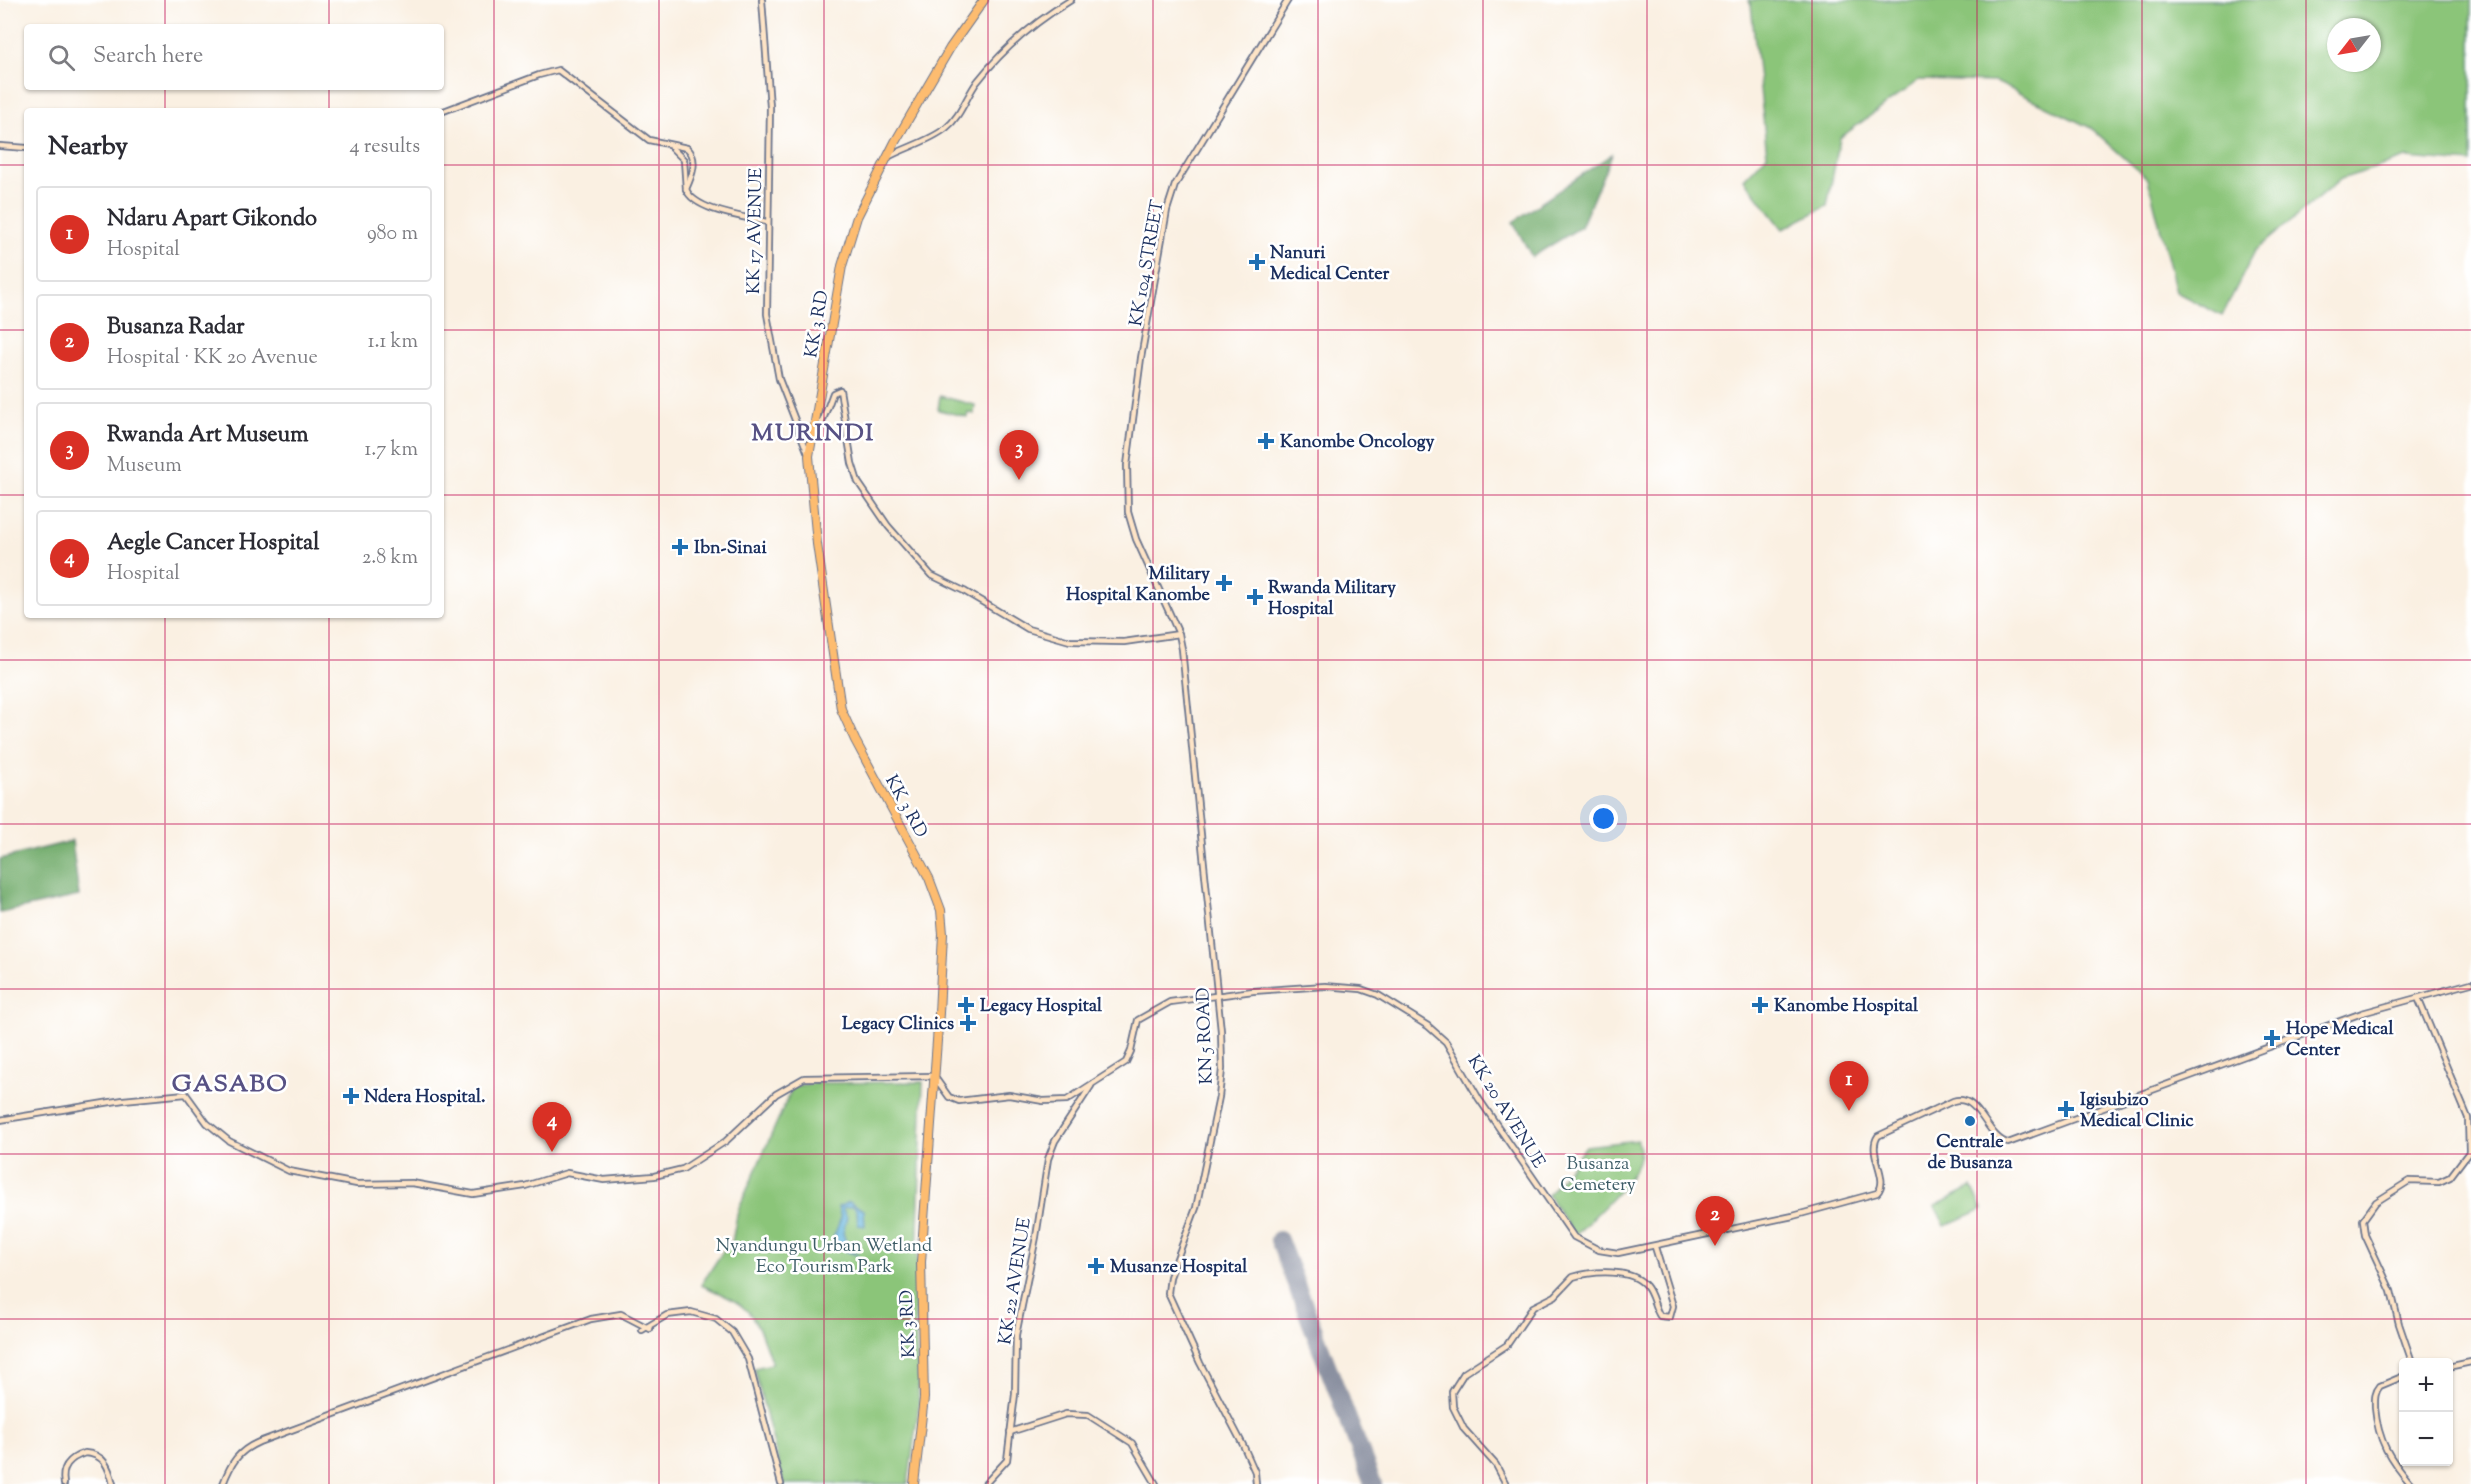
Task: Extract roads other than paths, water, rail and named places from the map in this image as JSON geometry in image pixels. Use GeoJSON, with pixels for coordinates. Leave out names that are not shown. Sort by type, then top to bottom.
{"type":"FeatureCollection","features":[{"type":"Feature","properties":{"kind":"highway","name":"KK 3 RD"},"geometry":{"type":"LineString","coordinates":[[914,1484],[924,1398],[921,1262],[942,969],[941,910],[929,878],[855,740],[841,709],[817,544],[809,456],[846,247],[860,209],[895,142],[950,48],[984,0]]}},
{"type":"Feature","properties":{"kind":"main road","name":"KK 17 AVENUE"},"geometry":{"type":"LineString","coordinates":[[762,0],[770,106],[767,314],[779,379],[809,456]]}},
{"type":"Feature","properties":{"kind":"main road"},"geometry":{"type":"LineString","coordinates":[[888,157],[947,127],[958,115],[976,84],[1002,56],[1039,20],[1071,0]]}},
{"type":"Feature","properties":{"kind":"main road","name":"KK 104 STREET"},"geometry":{"type":"LineString","coordinates":[[1130,525],[1127,465],[1133,413],[1171,195],[1185,165],[1288,0]]}},
{"type":"Feature","properties":{"kind":"main road"},"geometry":{"type":"LineString","coordinates":[[444,111],[558,70],[649,140],[687,148],[691,152],[694,163],[686,189]]}},
{"type":"Feature","properties":{"kind":"main road"},"geometry":{"type":"LineString","coordinates":[[895,142],[904,149]]}},
{"type":"Feature","properties":{"kind":"main road"},"geometry":{"type":"LineString","coordinates":[[0,146],[24,148]]}},
{"type":"Feature","properties":{"kind":"main road"},"geometry":{"type":"LineString","coordinates":[[669,146],[684,160],[686,189],[694,201],[713,209],[767,222]]}},
{"type":"Feature","properties":{"kind":"main road"},"geometry":{"type":"LineString","coordinates":[[812,436],[821,425],[833,393],[840,390],[854,470],[873,505],[931,575],[964,591],[1028,629],[1070,641],[1124,642],[1179,634]]}},
{"type":"Feature","properties":{"kind":"main road","name":"KN 5 ROAD"},"geometry":{"type":"LineString","coordinates":[[1130,525],[1179,634],[1221,1031],[1221,1086],[1196,1208],[1170,1277],[1168,1293],[1200,1363],[1243,1445],[1255,1472],[1256,1484]]}},
{"type":"Feature","properties":{"kind":"main road","name":"KK 20 AVENUE"},"geometry":{"type":"LineString","coordinates":[[1092,1086],[1128,1060],[1134,1028],[1142,1016],[1170,1002],[1324,986],[1361,989],[1378,995],[1428,1026],[1446,1041],[1479,1099],[1574,1238],[1590,1247],[1611,1253],[1655,1247],[1793,1216],[1877,1193],[1881,1184],[1874,1151],[1878,1136],[1953,1101],[1960,1099],[1970,1103],[1995,1136],[2008,1143],[2362,1013],[2471,983]]}},
{"type":"Feature","properties":{"kind":"main road"},"geometry":{"type":"LineString","coordinates":[[2411,1358],[2391,1291],[2365,1235],[2363,1220],[2376,1202],[2409,1181],[2439,1182],[2450,1177],[2466,1159],[2470,1136],[2464,1106],[2418,998]]}},
{"type":"Feature","properties":{"kind":"main road"},"geometry":{"type":"LineString","coordinates":[[0,1120],[123,1100],[186,1094],[207,1123],[229,1141],[289,1171],[357,1184],[412,1184],[473,1194],[525,1186],[567,1173],[604,1180],[654,1176],[683,1169],[726,1141],[776,1094],[804,1078],[934,1077],[949,1097],[959,1101],[1009,1095],[1061,1101],[1092,1086]]}},
{"type":"Feature","properties":{"kind":"main road","name":"KK 22 AVENUE"},"geometry":{"type":"LineString","coordinates":[[985,1484],[1007,1460],[1015,1394],[1016,1335],[1036,1237],[1048,1159],[1055,1141],[1092,1086]]}},
{"type":"Feature","properties":{"kind":"main road"},"geometry":{"type":"LineString","coordinates":[[1506,1484],[1496,1465],[1464,1429],[1453,1407],[1452,1392],[1464,1373],[1507,1345],[1533,1307],[1555,1296],[1570,1279],[1580,1275],[1634,1276],[1648,1287],[1660,1316],[1667,1318],[1673,1312],[1655,1247]]}},
{"type":"Feature","properties":{"kind":"main road"},"geometry":{"type":"LineString","coordinates":[[223,1484],[234,1459],[240,1452],[259,1442],[591,1319],[614,1313],[646,1328],[673,1313],[699,1313],[725,1325],[738,1338],[748,1359],[781,1484]]}},
{"type":"Feature","properties":{"kind":"main road"},"geometry":{"type":"LineString","coordinates":[[2453,1365],[2471,1362]]}},
{"type":"Feature","properties":{"kind":"main road"},"geometry":{"type":"LineString","coordinates":[[2399,1378],[2380,1386],[2374,1399],[2377,1426],[2382,1445],[2392,1463],[2411,1484]]}},
{"type":"Feature","properties":{"kind":"main road"},"geometry":{"type":"LineString","coordinates":[[1010,1432],[1066,1414],[1088,1416],[1132,1443],[1156,1484]]}},
{"type":"Feature","properties":{"kind":"main road"},"geometry":{"type":"LineString","coordinates":[[64,1484],[63,1470],[67,1463],[85,1453],[99,1456],[105,1462],[113,1484]]}},
{"type":"Feature","properties":{"kind":"water"},"geometry":{"type":"Polygon","coordinates":[[[849,1202],[864,1210],[865,1226],[858,1225],[857,1210],[853,1206],[842,1208],[847,1217],[843,1233],[848,1249],[858,1255],[846,1251],[833,1239],[841,1218],[838,1207],[849,1202]]]}},
{"type":"Feature","properties":{"kind":"place","name":"Nanuri Medical Center"},"geometry":{"type":"Point","coordinates":[1257,262]}},
{"type":"Feature","properties":{"kind":"place","name":"Kanombe Oncology"},"geometry":{"type":"Point","coordinates":[1266,441]}},
{"type":"Feature","properties":{"kind":"place","name":"Rwanda Art Museum"},"geometry":{"type":"Point","coordinates":[1019,480]}},
{"type":"Feature","properties":{"kind":"place","name":"Ibn-Sinai"},"geometry":{"type":"Point","coordinates":[680,547]}},
{"type":"Feature","properties":{"kind":"place","name":"Military Hospital Kanombe"},"geometry":{"type":"Point","coordinates":[1224,583]}},
{"type":"Feature","properties":{"kind":"place","name":"Rwanda Military Hospital"},"geometry":{"type":"Point","coordinates":[1255,597]}},
{"type":"Feature","properties":{"kind":"place","name":"Legacy Hospital"},"geometry":{"type":"Point","coordinates":[966,1005]}},
{"type":"Feature","properties":{"kind":"place","name":"Kanombe Hospital"},"geometry":{"type":"Point","coordinates":[1760,1005]}},
{"type":"Feature","properties":{"kind":"place","name":"Legacy Clinics"},"geometry":{"type":"Point","coordinates":[968,1023]}},
{"type":"Feature","properties":{"kind":"place","name":"Hope Medical Center"},"geometry":{"type":"Point","coordinates":[2272,1038]}},
{"type":"Feature","properties":{"kind":"place","name":"Ndera Hospital."},"geometry":{"type":"Point","coordinates":[351,1096]}},
{"type":"Feature","properties":{"kind":"place","name":"Igisubizo Medical Clinic"},"geometry":{"type":"Point","coordinates":[2066,1109]}},
{"type":"Feature","properties":{"kind":"place","name":"Ndaru Apart Gikondo"},"geometry":{"type":"Point","coordinates":[1849,1111]}},
{"type":"Feature","properties":{"kind":"place","name":"Centrale de Busanza"},"geometry":{"type":"Point","coordinates":[1970,1121]}},
{"type":"Feature","properties":{"kind":"place","name":"Aegle Cancer Hospital"},"geometry":{"type":"Point","coordinates":[552,1152]}},
{"type":"Feature","properties":{"kind":"place","name":"Busanza Radar"},"geometry":{"type":"Point","coordinates":[1715,1246]}},
{"type":"Feature","properties":{"kind":"place","name":"Musanze Hospital"},"geometry":{"type":"Point","coordinates":[1096,1266]}},
{"type":"Feature","properties":{"kind":"district","name":"MURINDI"},"geometry":{"type":"Point","coordinates":[813,432]}},
{"type":"Feature","properties":{"kind":"district","name":"GASABO"},"geometry":{"type":"Point","coordinates":[230,1083]}},
{"type":"Feature","properties":{"kind":"park label","name":"Busanza Cemetery"},"geometry":{"type":"Point","coordinates":[1598,1173]}},
{"type":"Feature","properties":{"kind":"park label","name":"Nyandungu Urban Wetland Eco Tourism Park"},"geometry":{"type":"Point","coordinates":[824,1255]}}]}
